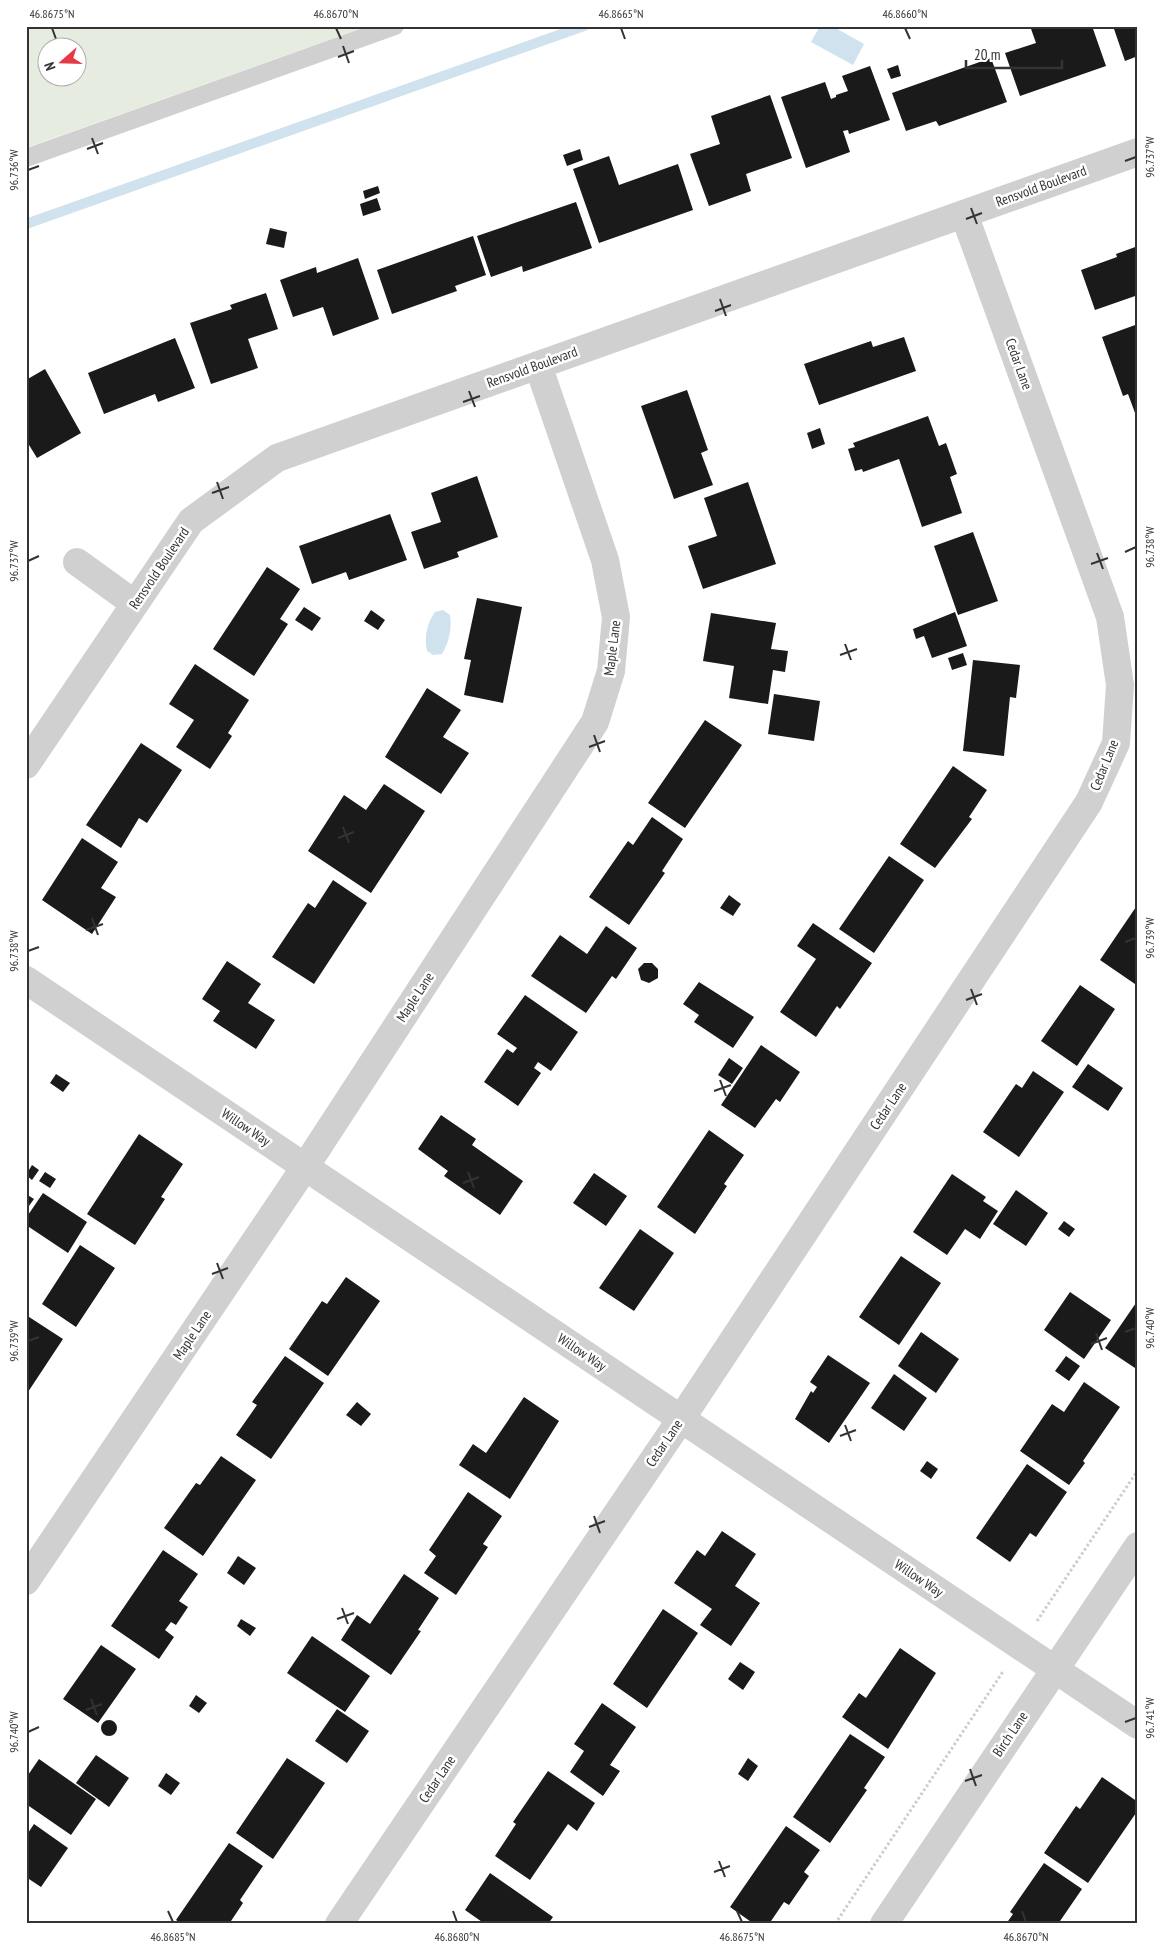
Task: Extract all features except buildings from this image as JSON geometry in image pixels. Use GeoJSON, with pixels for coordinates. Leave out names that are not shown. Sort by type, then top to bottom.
{"type":"FeatureCollection","features":[{"type":"Feature","properties":{"kind":"street","name":"Rensvold Boulevard"},"geometry":{"type":"LineString","coordinates":[[26,765],[190,521],[277,458],[1138,152]]}},
{"type":"Feature","properties":{"kind":"street","name":"Cedar Lane"},"geometry":{"type":"LineString","coordinates":[[339,1924],[680,1418],[1088,802],[1116,743],[1120,685],[1110,617],[964,214]]}},
{"type":"Feature","properties":{"kind":"street","name":"Maple Lane"},"geometry":{"type":"LineString","coordinates":[[26,1581],[305,1166],[595,722],[612,670],[616,617],[606,560],[538,365]]}},
{"type":"Feature","properties":{"kind":"street"},"geometry":{"type":"LineString","coordinates":[[77,562],[135,604]]}},
{"type":"Feature","properties":{"kind":"street","name":"Willow Way"},"geometry":{"type":"LineString","coordinates":[[26,980],[1138,1725]]}},
{"type":"Feature","properties":{"kind":"street","name":"Birch Lane"},"geometry":{"type":"LineString","coordinates":[[884,1924],[1138,1546]]}},
{"type":"Feature","properties":{"kind":"lane"},"geometry":{"type":"LineString","coordinates":[[26,158],[395,26]]}},
{"type":"Feature","properties":{"kind":"path"},"geometry":{"type":"LineString","coordinates":[[836,1924],[1138,1470]]}},
{"type":"Feature","properties":{"kind":"shaded area"},"geometry":{"type":"Polygon","coordinates":[[[26,26],[368,26],[26,148],[26,26]]]}},
{"type":"Feature","properties":{"kind":"water"},"geometry":{"type":"Polygon","coordinates":[[[820,26],[832,26],[864,44],[853,65],[811,42],[820,26]]]}},
{"type":"Feature","properties":{"kind":"water"},"geometry":{"type":"Polygon","coordinates":[[[443,610],[450,615],[449,635],[442,654],[433,655],[427,651],[427,631],[435,612],[443,610]]]}},
{"type":"Feature","properties":{"kind":"waterway"},"geometry":{"type":"LineString","coordinates":[[26,224],[584,26]]}}]}
